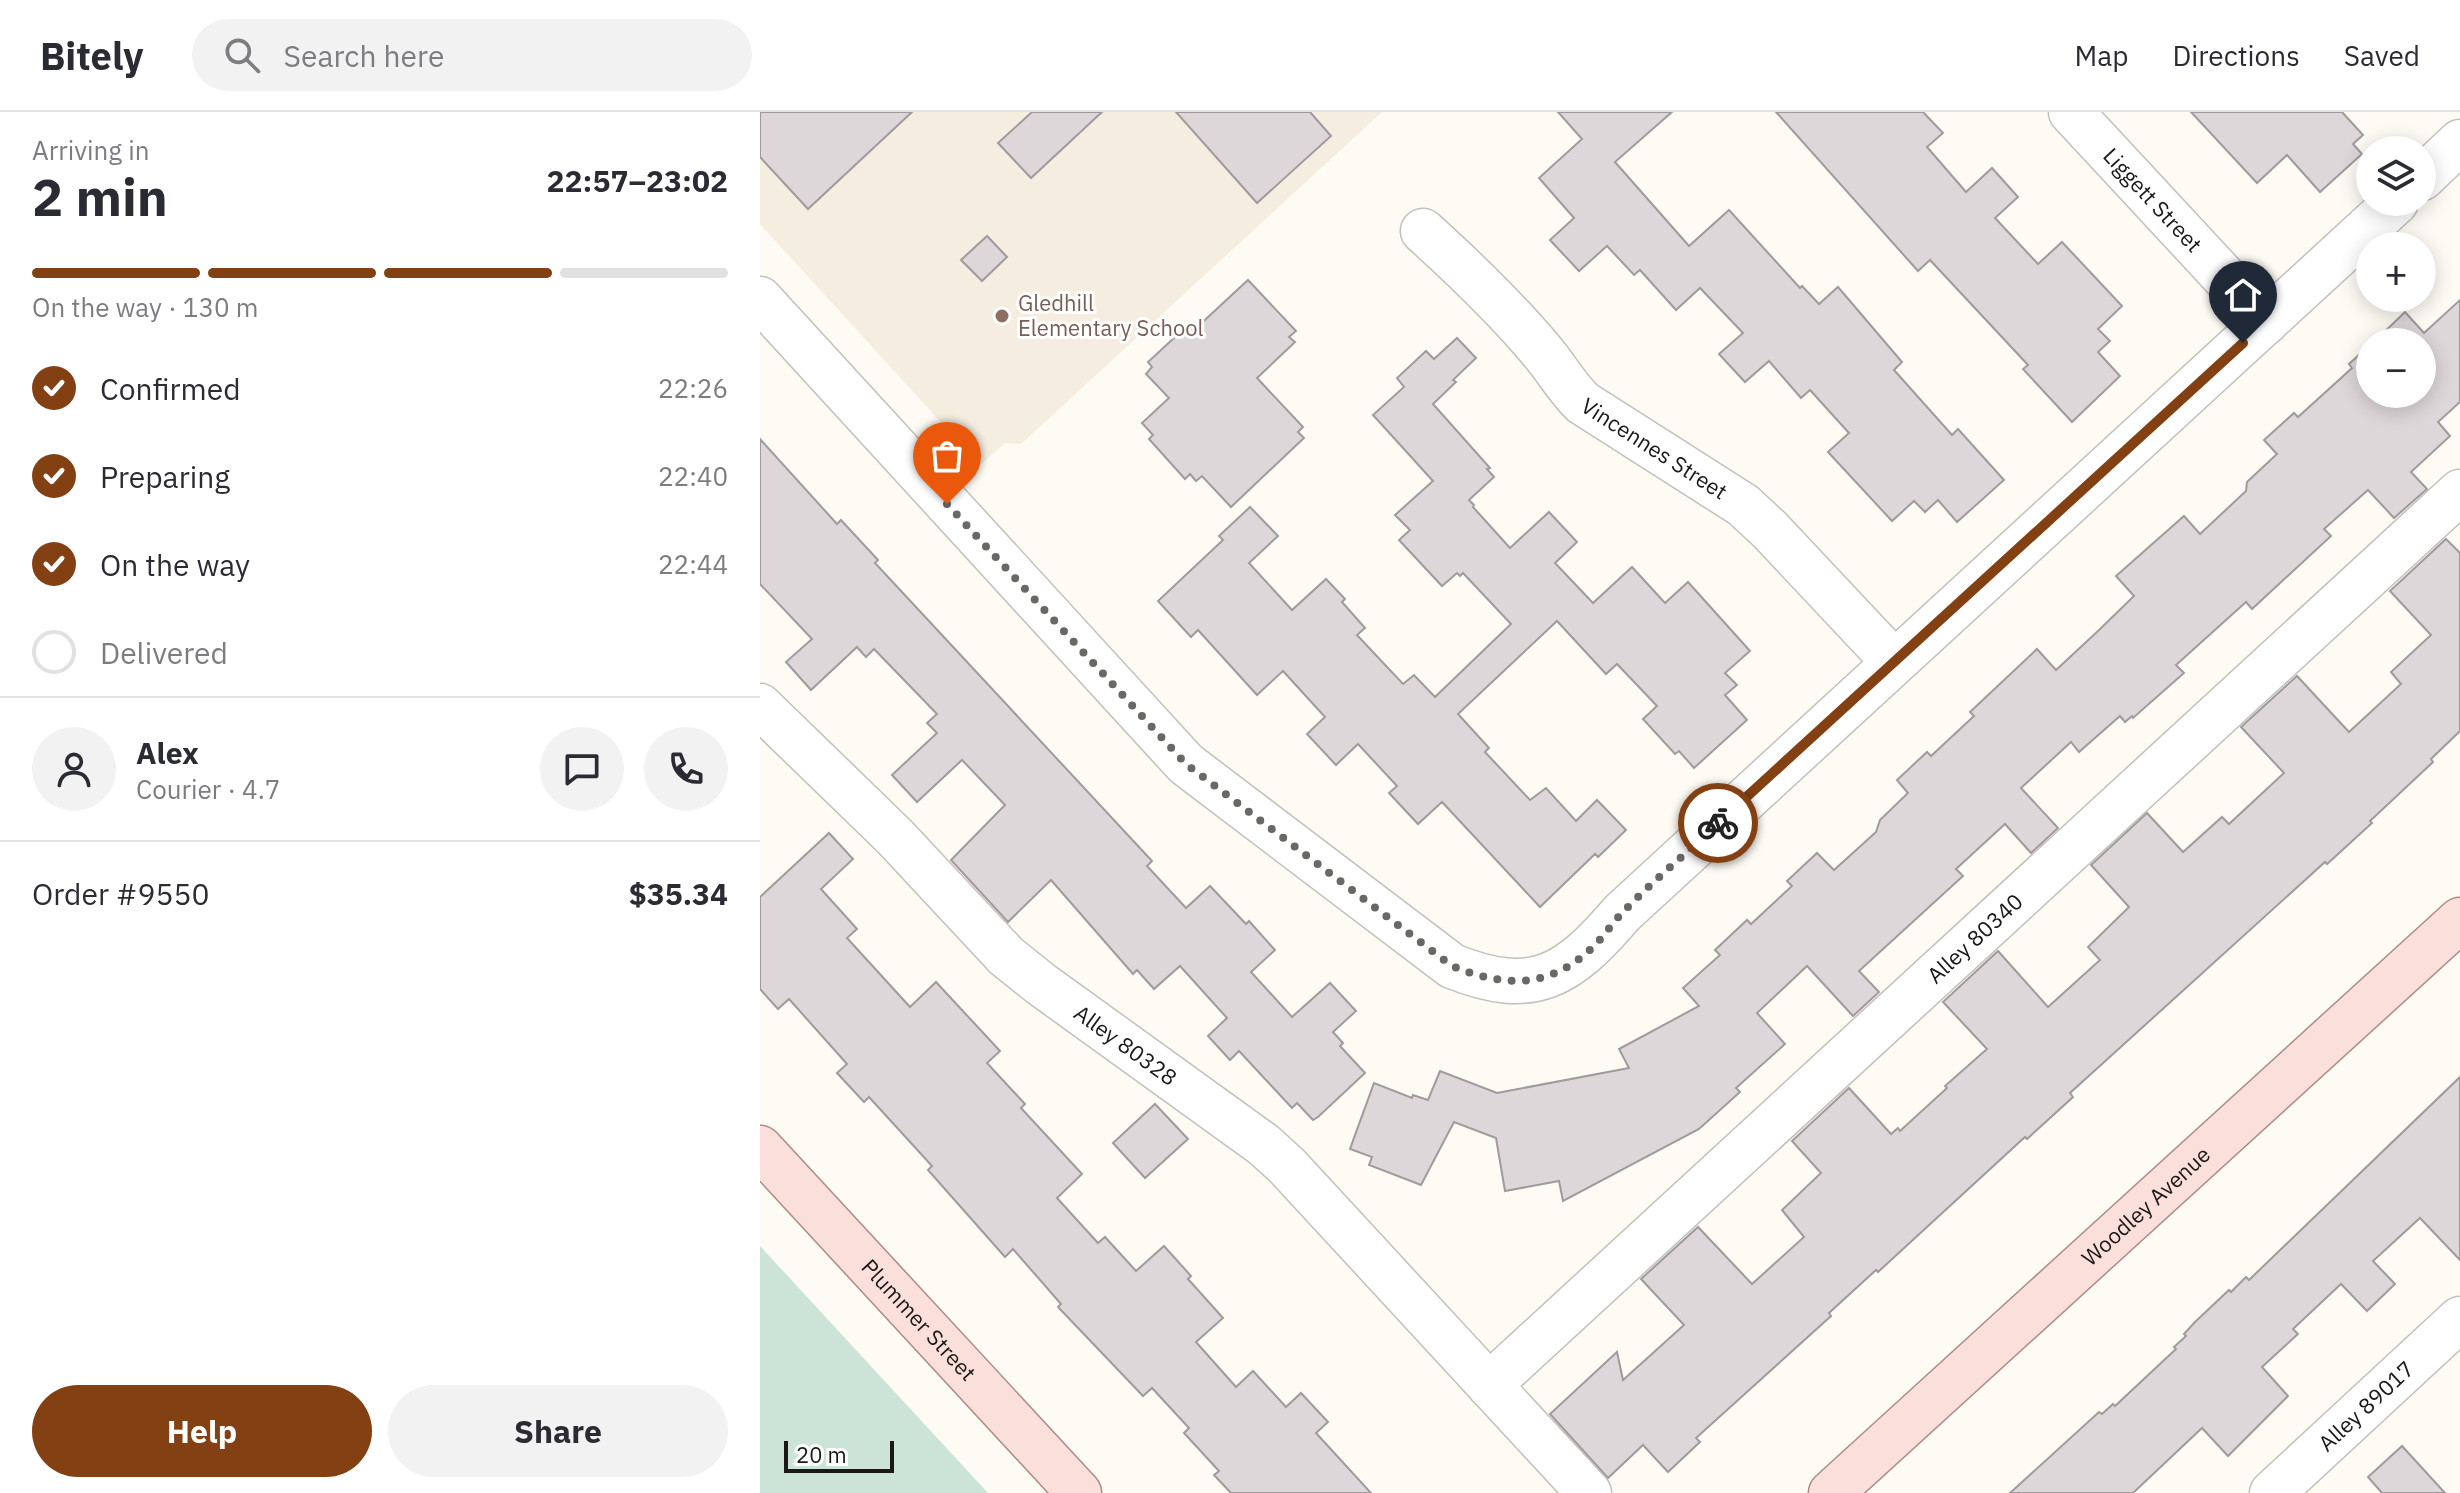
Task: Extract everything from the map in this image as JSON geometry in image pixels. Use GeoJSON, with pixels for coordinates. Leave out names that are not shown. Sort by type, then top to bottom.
{"type":"FeatureCollection","features":[{"type":"Feature","properties":{"kind":"main road","name":"Woodley Avenue"},"geometry":{"type":"LineString","coordinates":[[1831,1493],[2460,920]]}},
{"type":"Feature","properties":{"kind":"main road","name":"Plummer Street"},"geometry":{"type":"LineString","coordinates":[[760,1148],[1079,1493]]}},
{"type":"Feature","properties":{"kind":"street","name":"Liggett Street"},"geometry":{"type":"LineString","coordinates":[[2071,112],[2266,322]]}},
{"type":"Feature","properties":{"kind":"street"},"geometry":{"type":"LineString","coordinates":[[2436,165],[2460,142]]}},
{"type":"Feature","properties":{"kind":"street"},"geometry":{"type":"LineString","coordinates":[[760,299],[1186,764],[1452,966],[1481,978],[1510,982],[1537,979],[1560,971],[1594,946],[1622,913],[1893,661],[2381,216]]}},
{"type":"Feature","properties":{"kind":"street","name":"Vincennes Street"},"geometry":{"type":"LineString","coordinates":[[1423,231],[1474,277],[1583,403],[1743,505],[1893,661]]}},
{"type":"Feature","properties":{"kind":"street","name":"Alley 80340"},"geometry":{"type":"LineString","coordinates":[[1489,1385],[2460,492]]}},
{"type":"Feature","properties":{"kind":"street","name":"Alley 80328"},"geometry":{"type":"LineString","coordinates":[[760,706],[895,837],[1006,956],[1264,1145],[1287,1166],[1589,1493]]}},
{"type":"Feature","properties":{"kind":"street","name":"Alley 89017"},"geometry":{"type":"LineString","coordinates":[[2272,1493],[2460,1319]]}},
{"type":"Feature","properties":{"kind":"shaded area","name":"Gledhill Elementary School"},"geometry":{"type":"Polygon","coordinates":[[[760,112],[1382,112],[1021,444],[1005,443],[980,465],[760,224],[760,112]]]}},
{"type":"Feature","properties":{"kind":"green space"},"geometry":{"type":"Polygon","coordinates":[[[760,1246],[988,1493],[760,1493],[760,1246]]]}},
{"type":"Feature","properties":{"kind":"building"},"geometry":{"type":"Polygon","coordinates":[[[760,112],[912,112],[808,209],[760,157],[760,112]]]}},
{"type":"Feature","properties":{"kind":"building"},"geometry":{"type":"Polygon","coordinates":[[[1032,112],[1102,112],[1031,178],[998,143],[1032,112]]]}},
{"type":"Feature","properties":{"kind":"building"},"geometry":{"type":"Polygon","coordinates":[[[1176,112],[1310,112],[1331,136],[1257,203],[1176,112]]]}},
{"type":"Feature","properties":{"kind":"building"},"geometry":{"type":"Polygon","coordinates":[[[1558,112],[1672,112],[1615,162],[1689,246],[1729,210],[1800,288],[1802,286],[1819,304],[1838,287],[1902,362],[1894,370],[1952,435],[1958,429],[2004,480],[1957,522],[1938,500],[1925,512],[1914,501],[1892,521],[1828,452],[1849,433],[1810,390],[1801,398],[1769,361],[1745,382],[1719,354],[1743,333],[1700,288],[1676,310],[1640,270],[1634,275],[1607,246],[1579,271],[1550,240],[1574,218],[1539,178],[1582,139],[1558,112]]]}},
{"type":"Feature","properties":{"kind":"building"},"geometry":{"type":"Polygon","coordinates":[[[1776,112],[1923,112],[1943,133],[1927,147],[1966,192],[1992,168],[2018,197],[1995,218],[2038,264],[2062,242],[2122,306],[2098,329],[2110,341],[2098,352],[2120,376],[2072,422],[2023,369],[2028,365],[1930,260],[1918,271],[1776,112]]]}},
{"type":"Feature","properties":{"kind":"building"},"geometry":{"type":"Polygon","coordinates":[[[2191,112],[2342,112],[2363,135],[2356,136],[2353,144],[2356,159],[2320,192],[2287,155],[2257,183],[2191,112]]]}},
{"type":"Feature","properties":{"kind":"building"},"geometry":{"type":"Polygon","coordinates":[[[987,236],[1007,257],[982,281],[961,260],[987,236]]]}},
{"type":"Feature","properties":{"kind":"building"},"geometry":{"type":"Polygon","coordinates":[[[1248,280],[1296,331],[1289,337],[1295,342],[1257,378],[1303,427],[1298,432],[1304,438],[1231,507],[1202,476],[1196,481],[1190,474],[1185,479],[1149,439],[1153,435],[1142,423],[1169,398],[1146,374],[1152,367],[1148,362],[1188,325],[1193,331],[1248,280]]]}},
{"type":"Feature","properties":{"kind":"building"},"geometry":{"type":"Polygon","coordinates":[[[2460,300],[2460,402],[2438,422],[2450,436],[2411,472],[2427,489],[2394,518],[2368,490],[2324,529],[2331,536],[2252,609],[2246,602],[2176,665],[2184,673],[2133,718],[2125,722],[2120,716],[2079,752],[2071,742],[2021,788],[2058,828],[2031,853],[2005,824],[1956,869],[1963,876],[1859,971],[1879,992],[1853,1016],[1807,966],[1757,1013],[1785,1044],[1736,1088],[1740,1092],[1699,1129],[1563,1201],[1559,1181],[1505,1191],[1496,1138],[1454,1122],[1421,1185],[1369,1165],[1372,1157],[1350,1149],[1374,1083],[1412,1098],[1413,1095],[1428,1100],[1440,1071],[1497,1093],[1629,1068],[1619,1049],[1699,1006],[1683,988],[1720,955],[1715,950],[1747,920],[1751,924],[1792,886],[1787,881],[1817,853],[1834,870],[1876,832],[1880,820],[1908,793],[1897,780],[1927,752],[1931,756],[1974,716],[1970,712],[2037,649],[2056,670],[2134,596],[2116,576],[2184,516],[2200,534],[2246,491],[2247,482],[2277,454],[2264,440],[2294,413],[2298,417],[2352,368],[2349,364],[2356,358],[2356,408],[2436,408],[2436,328],[2429,328],[2460,300]]]}},
{"type":"Feature","properties":{"kind":"building"},"geometry":{"type":"Polygon","coordinates":[[[2405,312],[2419,328],[2388,328],[2405,312]]]}},
{"type":"Feature","properties":{"kind":"building"},"geometry":{"type":"Polygon","coordinates":[[[1457,338],[1476,358],[1433,404],[1490,468],[1487,469],[1494,477],[1469,500],[1510,548],[1549,512],[1577,542],[1555,563],[1593,603],[1632,567],[1665,603],[1688,582],[1750,651],[1725,673],[1737,685],[1725,695],[1747,720],[1694,768],[1679,751],[1675,754],[1643,719],[1657,706],[1617,664],[1606,674],[1557,621],[1458,714],[1489,748],[1485,752],[1530,800],[1546,788],[1576,821],[1597,800],[1626,830],[1598,857],[1595,854],[1540,907],[1442,802],[1418,824],[1389,793],[1397,786],[1358,744],[1336,765],[1307,734],[1325,717],[1283,671],[1257,695],[1198,630],[1191,637],[1158,601],[1223,540],[1219,536],[1250,507],[1278,536],[1249,563],[1292,610],[1326,579],[1345,599],[1342,602],[1365,628],[1357,635],[1403,684],[1414,675],[1435,697],[1511,624],[1463,573],[1460,576],[1457,573],[1442,586],[1399,540],[1410,530],[1395,515],[1433,481],[1373,415],[1404,387],[1397,378],[1426,351],[1434,359],[1457,338]]]}},
{"type":"Feature","properties":{"kind":"building"},"geometry":{"type":"Polygon","coordinates":[[[760,439],[837,524],[841,520],[878,560],[875,563],[1152,861],[1147,866],[1186,908],[1210,886],[1246,924],[1249,921],[1275,950],[1251,972],[1292,1017],[1330,983],[1356,1011],[1333,1032],[1343,1043],[1340,1046],[1365,1073],[1318,1117],[1313,1120],[1297,1103],[1292,1108],[1239,1051],[1230,1060],[1208,1036],[1227,1018],[1180,966],[1154,989],[1137,970],[1133,974],[1051,880],[1008,922],[951,860],[1005,805],[962,760],[917,802],[892,775],[937,733],[927,723],[937,714],[874,649],[866,657],[857,647],[811,690],[786,662],[812,639],[760,584],[760,439]]]}},
{"type":"Feature","properties":{"kind":"building"},"geometry":{"type":"Polygon","coordinates":[[[2446,539],[2460,553],[2460,731],[2431,759],[2433,762],[2370,821],[2372,823],[2070,1093],[2073,1097],[2027,1139],[2025,1137],[1829,1313],[1831,1316],[1696,1438],[1700,1442],[1668,1472],[1643,1445],[1608,1478],[1550,1414],[1617,1352],[1623,1380],[1684,1325],[1641,1279],[1698,1227],[1752,1284],[1804,1237],[1782,1210],[1821,1173],[1792,1141],[1849,1088],[1891,1134],[1898,1128],[1900,1131],[1947,1088],[1945,1086],[1987,1049],[1943,1002],[1998,951],[2048,1007],[2100,960],[2088,947],[2129,907],[2091,865],[2147,813],[2183,852],[2222,817],[2229,824],[2284,773],[2241,727],[2297,676],[2349,732],[2401,684],[2391,672],[2431,635],[2390,591],[2446,539]]]}},
{"type":"Feature","properties":{"kind":"building"},"geometry":{"type":"Polygon","coordinates":[[[829,833],[853,859],[821,889],[857,929],[847,938],[910,1007],[936,982],[1000,1051],[987,1063],[1025,1104],[1021,1108],[1082,1174],[1057,1198],[1098,1243],[1105,1237],[1136,1271],[1164,1246],[1223,1318],[1196,1342],[1236,1387],[1253,1371],[1286,1407],[1301,1393],[1328,1422],[1316,1433],[1371,1493],[1231,1493],[1214,1475],[1219,1471],[1184,1433],[1189,1428],[1152,1388],[1143,1396],[1058,1307],[1061,1304],[1013,1249],[1005,1257],[928,1170],[932,1166],[869,1097],[864,1102],[837,1073],[847,1064],[789,999],[778,1009],[760,989],[760,897],[829,833]]]}},
{"type":"Feature","properties":{"kind":"building"},"geometry":{"type":"Polygon","coordinates":[[[2460,1077],[2460,1260],[2420,1218],[2373,1261],[2395,1284],[2367,1311],[2341,1284],[2293,1329],[2298,1334],[2262,1367],[2288,1396],[2228,1456],[2202,1428],[2133,1493],[2010,1493],[2099,1412],[2102,1414],[2113,1404],[2115,1406],[2176,1349],[2174,1347],[2195,1322],[2229,1290],[2231,1292],[2246,1277],[2249,1280],[2460,1077]]]}},
{"type":"Feature","properties":{"kind":"building"},"geometry":{"type":"Polygon","coordinates":[[[1155,1104],[1188,1139],[1145,1178],[1113,1143],[1155,1104]]]}},
{"type":"Feature","properties":{"kind":"building"},"geometry":{"type":"Polygon","coordinates":[[[2402,1446],[2445,1493],[2382,1493],[2368,1477],[2402,1446]]]}},
{"type":"Feature","properties":{"kind":"way so far"},"geometry":{"type":"LineString","coordinates":[[947,504],[1186,764],[1424,946],[1452,966],[1481,978],[1510,982],[1537,979],[1560,971],[1594,946],[1622,913],[1718,823]]}},
{"type":"Feature","properties":{"kind":"place","name":"Gledhill Elementary School"},"geometry":{"type":"Point","coordinates":[1002,316]}},
{"type":"Feature","properties":{"kind":"route"},"geometry":{"type":"LineString","coordinates":[[1718,823],[2243,343]]}}]}
